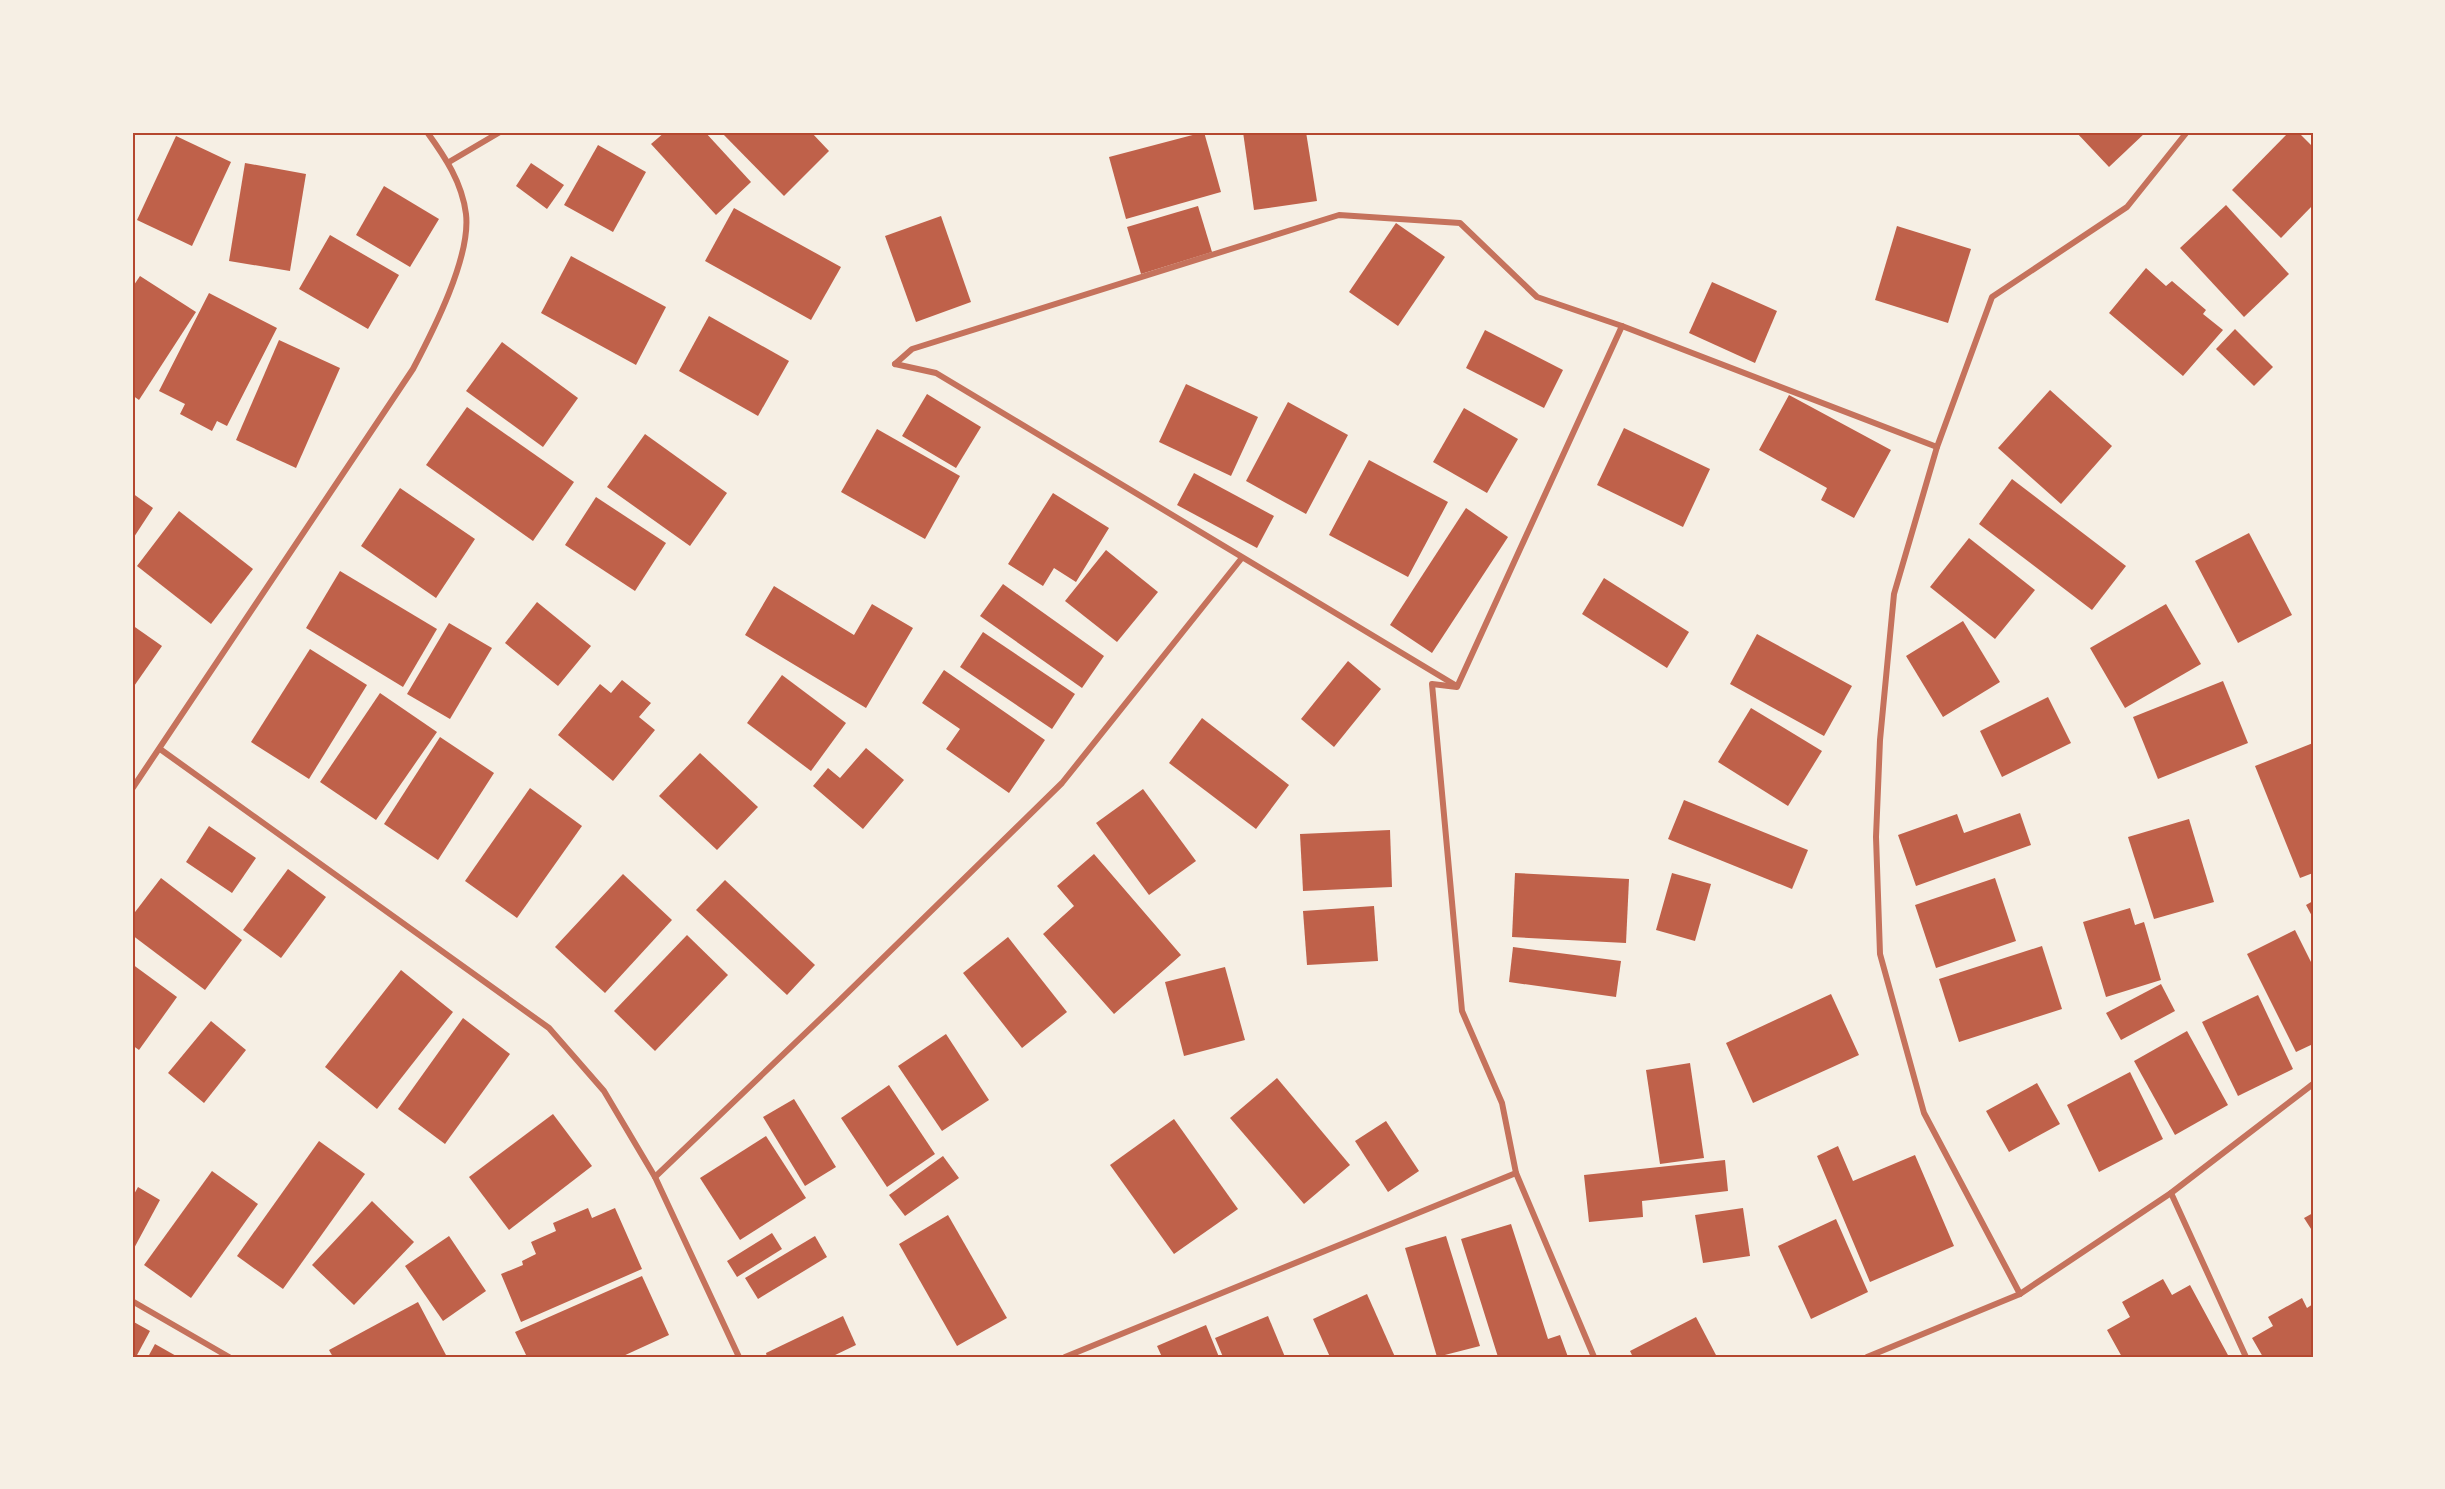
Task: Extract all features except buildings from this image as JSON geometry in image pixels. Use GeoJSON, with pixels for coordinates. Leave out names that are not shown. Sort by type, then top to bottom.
{"type":"FeatureCollection","features":[{"type":"Feature","properties":{"kind":"street"},"geometry":{"type":"LineString","coordinates":[[132,789],[413,369],[438,322],[462,250],[466,215],[449,162],[427,132]]}},
{"type":"Feature","properties":{"kind":"street"},"geometry":{"type":"LineString","coordinates":[[449,162],[500,132]]}},
{"type":"Feature","properties":{"kind":"street"},"geometry":{"type":"LineString","coordinates":[[2020,1294],[1924,1113],[1880,954],[1876,837],[1880,740],[1894,594],[1937,447],[1992,297],[2127,207],[2187,132]]}},
{"type":"Feature","properties":{"kind":"street"},"geometry":{"type":"LineString","coordinates":[[1457,687],[936,374],[895,364],[912,349],[1339,215],[1460,223],[1538,297],[1937,447]]}},
{"type":"Feature","properties":{"kind":"street"},"geometry":{"type":"LineString","coordinates":[[1457,687],[1622,327]]}},
{"type":"Feature","properties":{"kind":"street"},"geometry":{"type":"LineString","coordinates":[[655,1177],[1062,783],[1241,559]]}},
{"type":"Feature","properties":{"kind":"street"},"geometry":{"type":"LineString","coordinates":[[1457,687],[1432,684],[1462,1011],[1502,1103],[1516,1173],[1594,1357]]}},
{"type":"Feature","properties":{"kind":"street"},"geometry":{"type":"LineString","coordinates":[[160,749],[549,1028],[604,1091],[655,1177],[739,1357]]}},
{"type":"Feature","properties":{"kind":"street"},"geometry":{"type":"LineString","coordinates":[[1866,1357],[2020,1294],[2171,1193],[2313,1084]]}},
{"type":"Feature","properties":{"kind":"street"},"geometry":{"type":"LineString","coordinates":[[1065,1357],[1516,1173]]}},
{"type":"Feature","properties":{"kind":"street"},"geometry":{"type":"LineString","coordinates":[[2171,1193],[2246,1357]]}},
{"type":"Feature","properties":{"kind":"street"},"geometry":{"type":"LineString","coordinates":[[132,1301],[230,1357]]}}]}
